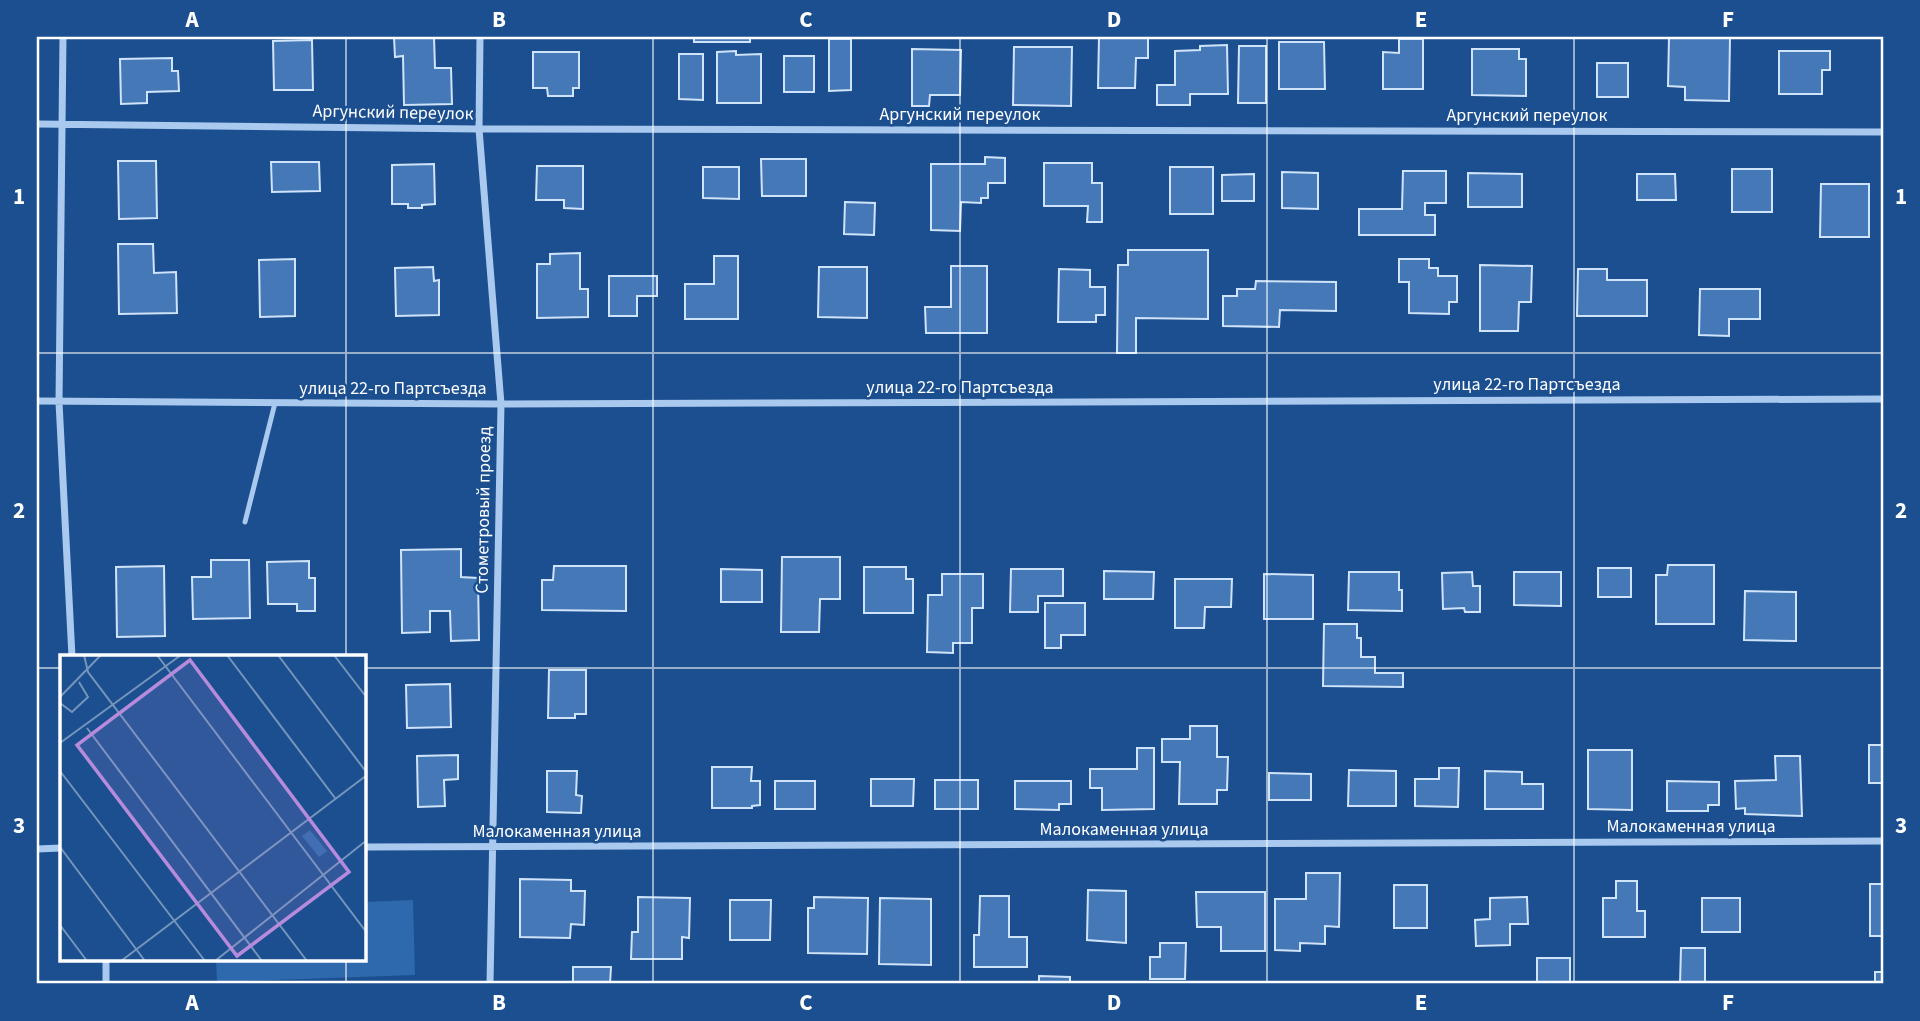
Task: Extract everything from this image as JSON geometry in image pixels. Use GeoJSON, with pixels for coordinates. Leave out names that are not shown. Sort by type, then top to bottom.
{"type":"FeatureCollection","features":[{"type":"Feature","properties":{"kind":"street"},"geometry":{"type":"LineString","coordinates":[[63,37],[59,402],[72,655]]}},
{"type":"Feature","properties":{"kind":"street","name":"Стометровый проезд"},"geometry":{"type":"LineString","coordinates":[[480,37],[480,129],[501,404],[490,984]]}},
{"type":"Feature","properties":{"kind":"street","name":"Аргунский переулок"},"geometry":{"type":"LineString","coordinates":[[37,124],[480,129],[1883,132]]}},
{"type":"Feature","properties":{"kind":"street","name":"улица 22-го Партсъезда"},"geometry":{"type":"LineString","coordinates":[[37,401],[501,404],[1883,399]]}},
{"type":"Feature","properties":{"kind":"street","name":"Малокаменная улица"},"geometry":{"type":"LineString","coordinates":[[366,847],[1883,841]]}},
{"type":"Feature","properties":{"kind":"street"},"geometry":{"type":"LineString","coordinates":[[37,849],[60,848]]}},
{"type":"Feature","properties":{"kind":"street"},"geometry":{"type":"LineString","coordinates":[[106,962],[106,984]]}},
{"type":"Feature","properties":{"kind":"lane"},"geometry":{"type":"LineString","coordinates":[[246,522],[275,403]]}},
{"type":"Feature","properties":{"kind":"shaded area"},"geometry":{"type":"Polygon","coordinates":[[[413,900],[415,975],[217,982],[216,962],[366,962],[366,902],[413,900]]]}},
{"type":"Feature","properties":{"kind":"building"},"geometry":{"type":"Polygon","coordinates":[[[394,37],[434,37],[435,68],[451,68],[452,104],[404,105],[403,56],[395,57],[394,37]]]}},
{"type":"Feature","properties":{"kind":"building"},"geometry":{"type":"Polygon","coordinates":[[[694,37],[750,37],[750,42],[694,42],[694,37]]]}},
{"type":"Feature","properties":{"kind":"building"},"geometry":{"type":"Polygon","coordinates":[[[1099,37],[1148,37],[1148,58],[1136,58],[1135,88],[1098,88],[1099,37]]]}},
{"type":"Feature","properties":{"kind":"building"},"geometry":{"type":"Polygon","coordinates":[[[1669,37],[1730,37],[1729,101],[1685,100],[1685,87],[1668,86],[1669,37]]]}},
{"type":"Feature","properties":{"kind":"building"},"geometry":{"type":"Polygon","coordinates":[[[829,39],[851,39],[851,90],[829,91],[829,39]]]}},
{"type":"Feature","properties":{"kind":"building"},"geometry":{"type":"Polygon","coordinates":[[[1399,39],[1423,39],[1423,89],[1383,89],[1383,52],[1399,53],[1399,39]]]}},
{"type":"Feature","properties":{"kind":"building"},"geometry":{"type":"Polygon","coordinates":[[[312,40],[313,90],[274,90],[273,41],[312,40]]]}},
{"type":"Feature","properties":{"kind":"building"},"geometry":{"type":"Polygon","coordinates":[[[1279,42],[1324,42],[1325,89],[1279,89],[1279,42]]]}},
{"type":"Feature","properties":{"kind":"building"},"geometry":{"type":"Polygon","coordinates":[[[1227,45],[1228,94],[1190,94],[1190,105],[1157,105],[1157,85],[1175,85],[1175,51],[1200,50],[1200,46],[1227,45]]]}},
{"type":"Feature","properties":{"kind":"building"},"geometry":{"type":"Polygon","coordinates":[[[1239,46],[1266,46],[1266,103],[1238,103],[1239,46]]]}},
{"type":"Feature","properties":{"kind":"building"},"geometry":{"type":"Polygon","coordinates":[[[1014,47],[1072,47],[1071,106],[1013,105],[1014,47]]]}},
{"type":"Feature","properties":{"kind":"building"},"geometry":{"type":"Polygon","coordinates":[[[912,49],[961,50],[960,95],[930,95],[929,106],[912,106],[912,49]]]}},
{"type":"Feature","properties":{"kind":"building"},"geometry":{"type":"Polygon","coordinates":[[[1472,49],[1519,49],[1519,59],[1526,59],[1526,96],[1472,95],[1472,49]]]}},
{"type":"Feature","properties":{"kind":"building"},"geometry":{"type":"Polygon","coordinates":[[[736,51],[736,55],[761,54],[761,103],[717,103],[717,52],[736,51]]]}},
{"type":"Feature","properties":{"kind":"building"},"geometry":{"type":"Polygon","coordinates":[[[1779,51],[1830,51],[1830,70],[1822,70],[1822,94],[1779,94],[1779,51]]]}},
{"type":"Feature","properties":{"kind":"building"},"geometry":{"type":"Polygon","coordinates":[[[533,52],[579,52],[579,88],[573,88],[573,96],[548,96],[547,88],[533,88],[533,52]]]}},
{"type":"Feature","properties":{"kind":"building"},"geometry":{"type":"Polygon","coordinates":[[[679,54],[703,54],[703,100],[679,99],[679,54]]]}},
{"type":"Feature","properties":{"kind":"building"},"geometry":{"type":"Polygon","coordinates":[[[784,56],[814,56],[814,92],[784,92],[784,56]]]}},
{"type":"Feature","properties":{"kind":"building"},"geometry":{"type":"Polygon","coordinates":[[[172,58],[172,71],[178,71],[179,91],[147,92],[147,103],[121,104],[120,59],[172,58]]]}},
{"type":"Feature","properties":{"kind":"building"},"geometry":{"type":"Polygon","coordinates":[[[1597,63],[1628,63],[1628,97],[1597,97],[1597,63]]]}},
{"type":"Feature","properties":{"kind":"building"},"geometry":{"type":"Polygon","coordinates":[[[985,157],[1005,158],[1005,183],[988,183],[988,198],[981,198],[981,203],[961,202],[960,231],[931,230],[931,164],[985,164],[985,157]]]}},
{"type":"Feature","properties":{"kind":"building"},"geometry":{"type":"Polygon","coordinates":[[[761,159],[806,159],[806,196],[762,196],[761,159]]]}},
{"type":"Feature","properties":{"kind":"building"},"geometry":{"type":"Polygon","coordinates":[[[118,161],[156,161],[157,218],[119,219],[118,161]]]}},
{"type":"Feature","properties":{"kind":"building"},"geometry":{"type":"Polygon","coordinates":[[[271,162],[319,162],[320,191],[272,192],[271,162]]]}},
{"type":"Feature","properties":{"kind":"building"},"geometry":{"type":"Polygon","coordinates":[[[1044,163],[1092,163],[1092,183],[1102,183],[1102,222],[1087,222],[1088,206],[1044,206],[1044,163]]]}},
{"type":"Feature","properties":{"kind":"building"},"geometry":{"type":"Polygon","coordinates":[[[434,164],[435,204],[408,208],[408,204],[392,204],[392,165],[434,164]]]}},
{"type":"Feature","properties":{"kind":"building"},"geometry":{"type":"Polygon","coordinates":[[[537,166],[583,166],[583,209],[564,208],[564,200],[536,200],[537,166]]]}},
{"type":"Feature","properties":{"kind":"building"},"geometry":{"type":"Polygon","coordinates":[[[703,167],[739,167],[739,199],[703,198],[703,167]]]}},
{"type":"Feature","properties":{"kind":"building"},"geometry":{"type":"Polygon","coordinates":[[[1170,167],[1213,167],[1213,214],[1170,214],[1170,167]]]}},
{"type":"Feature","properties":{"kind":"building"},"geometry":{"type":"Polygon","coordinates":[[[1732,169],[1772,169],[1772,212],[1732,212],[1732,169]]]}},
{"type":"Feature","properties":{"kind":"building"},"geometry":{"type":"Polygon","coordinates":[[[1403,171],[1446,171],[1446,203],[1425,203],[1425,215],[1435,215],[1435,235],[1359,235],[1359,209],[1402,209],[1403,171]]]}},
{"type":"Feature","properties":{"kind":"building"},"geometry":{"type":"Polygon","coordinates":[[[1282,172],[1318,173],[1318,209],[1282,208],[1282,172]]]}},
{"type":"Feature","properties":{"kind":"building"},"geometry":{"type":"Polygon","coordinates":[[[1468,173],[1522,174],[1522,207],[1468,207],[1468,173]]]}},
{"type":"Feature","properties":{"kind":"building"},"geometry":{"type":"Polygon","coordinates":[[[1254,174],[1254,201],[1222,201],[1222,175],[1254,174]]]}},
{"type":"Feature","properties":{"kind":"building"},"geometry":{"type":"Polygon","coordinates":[[[1637,174],[1675,174],[1676,200],[1637,200],[1637,174]]]}},
{"type":"Feature","properties":{"kind":"building"},"geometry":{"type":"Polygon","coordinates":[[[1821,184],[1869,184],[1869,237],[1820,237],[1821,184]]]}},
{"type":"Feature","properties":{"kind":"building"},"geometry":{"type":"Polygon","coordinates":[[[845,202],[875,203],[874,235],[844,234],[845,202]]]}},
{"type":"Feature","properties":{"kind":"building"},"geometry":{"type":"Polygon","coordinates":[[[118,244],[153,244],[154,273],[176,272],[177,313],[119,314],[118,244]]]}},
{"type":"Feature","properties":{"kind":"building"},"geometry":{"type":"Polygon","coordinates":[[[1128,250],[1208,250],[1208,319],[1136,318],[1136,353],[1117,353],[1118,265],[1128,265],[1128,250]]]}},
{"type":"Feature","properties":{"kind":"building"},"geometry":{"type":"Polygon","coordinates":[[[580,253],[580,289],[588,289],[588,317],[537,318],[537,264],[550,264],[550,254],[580,253]]]}},
{"type":"Feature","properties":{"kind":"building"},"geometry":{"type":"Polygon","coordinates":[[[714,256],[738,256],[738,319],[685,319],[685,284],[714,284],[714,256]]]}},
{"type":"Feature","properties":{"kind":"building"},"geometry":{"type":"Polygon","coordinates":[[[295,259],[295,316],[260,317],[259,260],[295,259]]]}},
{"type":"Feature","properties":{"kind":"building"},"geometry":{"type":"Polygon","coordinates":[[[1399,259],[1429,259],[1429,268],[1438,268],[1438,276],[1457,276],[1457,302],[1449,302],[1449,314],[1409,313],[1409,282],[1399,282],[1399,259]]]}},
{"type":"Feature","properties":{"kind":"building"},"geometry":{"type":"Polygon","coordinates":[[[1480,265],[1532,266],[1531,302],[1519,302],[1518,331],[1480,331],[1480,265]]]}},
{"type":"Feature","properties":{"kind":"building"},"geometry":{"type":"Polygon","coordinates":[[[951,266],[987,266],[987,333],[926,333],[925,307],[951,307],[951,266]]]}},
{"type":"Feature","properties":{"kind":"building"},"geometry":{"type":"Polygon","coordinates":[[[433,267],[434,281],[439,280],[439,315],[396,316],[395,268],[433,267]]]}},
{"type":"Feature","properties":{"kind":"building"},"geometry":{"type":"Polygon","coordinates":[[[819,267],[867,267],[867,318],[818,317],[819,267]]]}},
{"type":"Feature","properties":{"kind":"building"},"geometry":{"type":"Polygon","coordinates":[[[1059,269],[1090,270],[1090,287],[1105,287],[1105,315],[1096,315],[1096,322],[1058,322],[1059,269]]]}},
{"type":"Feature","properties":{"kind":"building"},"geometry":{"type":"Polygon","coordinates":[[[1578,269],[1607,269],[1607,280],[1647,280],[1647,316],[1577,316],[1578,269]]]}},
{"type":"Feature","properties":{"kind":"building"},"geometry":{"type":"Polygon","coordinates":[[[609,276],[657,276],[657,296],[637,296],[637,316],[609,316],[609,276]]]}},
{"type":"Feature","properties":{"kind":"building"},"geometry":{"type":"Polygon","coordinates":[[[1256,281],[1336,282],[1336,311],[1280,310],[1279,327],[1223,326],[1223,296],[1237,296],[1237,289],[1255,289],[1256,281]]]}},
{"type":"Feature","properties":{"kind":"building"},"geometry":{"type":"Polygon","coordinates":[[[1700,289],[1760,289],[1760,319],[1729,319],[1729,336],[1699,335],[1700,289]]]}},
{"type":"Feature","properties":{"kind":"building"},"geometry":{"type":"Polygon","coordinates":[[[461,549],[461,577],[478,578],[479,640],[451,641],[450,611],[430,611],[430,632],[402,633],[401,550],[461,549]]]}},
{"type":"Feature","properties":{"kind":"building"},"geometry":{"type":"Polygon","coordinates":[[[782,557],[840,557],[840,599],[820,599],[819,632],[781,632],[782,557]]]}},
{"type":"Feature","properties":{"kind":"building"},"geometry":{"type":"Polygon","coordinates":[[[211,560],[249,560],[250,618],[193,619],[192,577],[211,577],[211,560]]]}},
{"type":"Feature","properties":{"kind":"building"},"geometry":{"type":"Polygon","coordinates":[[[309,561],[309,578],[315,578],[315,611],[297,611],[297,604],[268,604],[267,562],[309,561]]]}},
{"type":"Feature","properties":{"kind":"building"},"geometry":{"type":"Polygon","coordinates":[[[1668,565],[1714,565],[1714,624],[1656,624],[1656,575],[1667,575],[1668,565]]]}},
{"type":"Feature","properties":{"kind":"building"},"geometry":{"type":"Polygon","coordinates":[[[164,566],[165,636],[117,637],[116,567],[164,566]]]}},
{"type":"Feature","properties":{"kind":"building"},"geometry":{"type":"Polygon","coordinates":[[[554,566],[626,566],[626,611],[542,610],[542,580],[553,580],[554,566]]]}},
{"type":"Feature","properties":{"kind":"building"},"geometry":{"type":"Polygon","coordinates":[[[864,567],[906,567],[906,579],[913,579],[913,613],[864,613],[864,567]]]}},
{"type":"Feature","properties":{"kind":"building"},"geometry":{"type":"Polygon","coordinates":[[[1598,568],[1631,568],[1631,597],[1598,597],[1598,568]]]}},
{"type":"Feature","properties":{"kind":"building"},"geometry":{"type":"Polygon","coordinates":[[[721,569],[762,570],[762,602],[721,602],[721,569]]]}},
{"type":"Feature","properties":{"kind":"building"},"geometry":{"type":"Polygon","coordinates":[[[1011,569],[1063,569],[1063,596],[1038,596],[1038,612],[1010,612],[1011,569]]]}},
{"type":"Feature","properties":{"kind":"building"},"geometry":{"type":"Polygon","coordinates":[[[1104,571],[1154,572],[1153,599],[1104,599],[1104,571]]]}},
{"type":"Feature","properties":{"kind":"building"},"geometry":{"type":"Polygon","coordinates":[[[1349,572],[1399,572],[1402,611],[1348,610],[1349,572]]]}},
{"type":"Feature","properties":{"kind":"building"},"geometry":{"type":"Polygon","coordinates":[[[1472,572],[1473,586],[1480,586],[1480,612],[1465,612],[1464,608],[1443,609],[1442,573],[1472,572]]]}},
{"type":"Feature","properties":{"kind":"building"},"geometry":{"type":"Polygon","coordinates":[[[1514,572],[1561,572],[1561,606],[1514,605],[1514,572]]]}},
{"type":"Feature","properties":{"kind":"building"},"geometry":{"type":"Polygon","coordinates":[[[942,574],[983,574],[983,608],[972,608],[972,643],[953,643],[953,653],[927,652],[928,595],[942,595],[942,574]]]}},
{"type":"Feature","properties":{"kind":"building"},"geometry":{"type":"Polygon","coordinates":[[[1264,574],[1313,575],[1313,619],[1264,619],[1264,574]]]}},
{"type":"Feature","properties":{"kind":"building"},"geometry":{"type":"Polygon","coordinates":[[[1175,579],[1232,579],[1231,607],[1205,607],[1204,628],[1175,628],[1175,579]]]}},
{"type":"Feature","properties":{"kind":"building"},"geometry":{"type":"Polygon","coordinates":[[[1745,591],[1796,592],[1796,641],[1744,640],[1745,591]]]}},
{"type":"Feature","properties":{"kind":"building"},"geometry":{"type":"Polygon","coordinates":[[[1045,603],[1085,603],[1085,635],[1061,635],[1061,648],[1045,648],[1045,603]]]}},
{"type":"Feature","properties":{"kind":"building"},"geometry":{"type":"Polygon","coordinates":[[[1324,624],[1357,624],[1357,638],[1361,638],[1361,657],[1375,657],[1375,673],[1403,673],[1403,687],[1323,686],[1324,624]]]}},
{"type":"Feature","properties":{"kind":"building"},"geometry":{"type":"Polygon","coordinates":[[[549,670],[586,670],[586,714],[575,714],[575,718],[548,718],[549,670]]]}},
{"type":"Feature","properties":{"kind":"building"},"geometry":{"type":"Polygon","coordinates":[[[450,684],[451,727],[407,728],[406,685],[450,684]]]}},
{"type":"Feature","properties":{"kind":"building"},"geometry":{"type":"Polygon","coordinates":[[[1190,726],[1217,726],[1217,757],[1228,757],[1227,790],[1217,790],[1217,804],[1179,804],[1180,762],[1162,762],[1162,739],[1190,739],[1190,726]]]}},
{"type":"Feature","properties":{"kind":"building"},"geometry":{"type":"Polygon","coordinates":[[[1869,745],[1883,745],[1883,783],[1869,783],[1869,745]]]}},
{"type":"Feature","properties":{"kind":"building"},"geometry":{"type":"Polygon","coordinates":[[[1137,748],[1154,748],[1154,809],[1102,810],[1102,788],[1090,788],[1090,769],[1137,769],[1137,748]]]}},
{"type":"Feature","properties":{"kind":"building"},"geometry":{"type":"Polygon","coordinates":[[[1588,750],[1632,750],[1632,810],[1588,809],[1588,750]]]}},
{"type":"Feature","properties":{"kind":"building"},"geometry":{"type":"Polygon","coordinates":[[[458,755],[458,779],[444,780],[445,806],[418,807],[417,756],[458,755]]]}},
{"type":"Feature","properties":{"kind":"building"},"geometry":{"type":"Polygon","coordinates":[[[1775,756],[1800,756],[1802,816],[1745,814],[1745,808],[1736,809],[1735,781],[1776,780],[1775,756]]]}},
{"type":"Feature","properties":{"kind":"building"},"geometry":{"type":"Polygon","coordinates":[[[712,767],[752,767],[751,781],[760,781],[760,805],[752,808],[712,808],[712,767]]]}},
{"type":"Feature","properties":{"kind":"building"},"geometry":{"type":"Polygon","coordinates":[[[1439,768],[1459,768],[1458,807],[1415,806],[1415,779],[1439,779],[1439,768]]]}},
{"type":"Feature","properties":{"kind":"building"},"geometry":{"type":"Polygon","coordinates":[[[1349,770],[1396,771],[1396,806],[1348,806],[1349,770]]]}},
{"type":"Feature","properties":{"kind":"building"},"geometry":{"type":"Polygon","coordinates":[[[547,771],[577,771],[576,795],[582,796],[581,813],[547,812],[547,771]]]}},
{"type":"Feature","properties":{"kind":"building"},"geometry":{"type":"Polygon","coordinates":[[[1485,771],[1522,772],[1522,784],[1543,784],[1543,809],[1485,809],[1485,771]]]}},
{"type":"Feature","properties":{"kind":"building"},"geometry":{"type":"Polygon","coordinates":[[[1269,773],[1311,774],[1311,800],[1269,800],[1269,773]]]}},
{"type":"Feature","properties":{"kind":"building"},"geometry":{"type":"Polygon","coordinates":[[[871,779],[914,779],[913,806],[871,806],[871,779]]]}},
{"type":"Feature","properties":{"kind":"building"},"geometry":{"type":"Polygon","coordinates":[[[935,780],[978,780],[978,809],[935,809],[935,780]]]}},
{"type":"Feature","properties":{"kind":"building"},"geometry":{"type":"Polygon","coordinates":[[[775,781],[815,781],[815,809],[775,809],[775,781]]]}},
{"type":"Feature","properties":{"kind":"building"},"geometry":{"type":"Polygon","coordinates":[[[1015,781],[1071,781],[1071,804],[1059,804],[1059,810],[1015,809],[1015,781]]]}},
{"type":"Feature","properties":{"kind":"building"},"geometry":{"type":"Polygon","coordinates":[[[1667,781],[1719,782],[1719,805],[1708,805],[1708,811],[1667,811],[1667,781]]]}},
{"type":"Feature","properties":{"kind":"building"},"geometry":{"type":"Polygon","coordinates":[[[1306,873],[1340,873],[1339,927],[1325,926],[1325,944],[1300,943],[1300,951],[1275,950],[1275,899],[1306,899],[1306,873]]]}},
{"type":"Feature","properties":{"kind":"building"},"geometry":{"type":"Polygon","coordinates":[[[520,879],[571,880],[571,891],[585,891],[584,925],[571,924],[570,938],[520,937],[520,879]]]}},
{"type":"Feature","properties":{"kind":"building"},"geometry":{"type":"Polygon","coordinates":[[[1616,881],[1637,881],[1637,911],[1645,911],[1645,937],[1603,937],[1603,898],[1616,898],[1616,881]]]}},
{"type":"Feature","properties":{"kind":"building"},"geometry":{"type":"Polygon","coordinates":[[[1870,884],[1883,884],[1883,936],[1870,936],[1870,884]]]}},
{"type":"Feature","properties":{"kind":"building"},"geometry":{"type":"Polygon","coordinates":[[[1394,885],[1427,885],[1427,928],[1394,928],[1394,885]]]}},
{"type":"Feature","properties":{"kind":"building"},"geometry":{"type":"Polygon","coordinates":[[[1088,890],[1126,891],[1126,943],[1087,940],[1088,890]]]}},
{"type":"Feature","properties":{"kind":"building"},"geometry":{"type":"Polygon","coordinates":[[[1196,892],[1265,892],[1265,951],[1221,951],[1221,927],[1197,927],[1196,892]]]}},
{"type":"Feature","properties":{"kind":"building"},"geometry":{"type":"Polygon","coordinates":[[[980,896],[1009,896],[1009,937],[1027,937],[1027,967],[974,967],[974,935],[979,935],[980,896]]]}},
{"type":"Feature","properties":{"kind":"building"},"geometry":{"type":"Polygon","coordinates":[[[638,897],[690,898],[689,938],[682,937],[682,959],[631,959],[632,932],[638,932],[638,897]]]}},
{"type":"Feature","properties":{"kind":"building"},"geometry":{"type":"Polygon","coordinates":[[[814,897],[868,898],[867,954],[808,953],[808,908],[814,908],[814,897]]]}},
{"type":"Feature","properties":{"kind":"building"},"geometry":{"type":"Polygon","coordinates":[[[1527,897],[1528,924],[1510,924],[1510,945],[1476,946],[1475,920],[1490,919],[1490,898],[1527,897]]]}},
{"type":"Feature","properties":{"kind":"building"},"geometry":{"type":"Polygon","coordinates":[[[880,898],[931,899],[931,965],[879,964],[880,898]]]}},
{"type":"Feature","properties":{"kind":"building"},"geometry":{"type":"Polygon","coordinates":[[[1702,898],[1740,898],[1740,932],[1702,932],[1702,898]]]}},
{"type":"Feature","properties":{"kind":"building"},"geometry":{"type":"Polygon","coordinates":[[[730,900],[771,900],[770,940],[730,940],[730,900]]]}},
{"type":"Feature","properties":{"kind":"building"},"geometry":{"type":"Polygon","coordinates":[[[1160,943],[1186,943],[1185,979],[1150,979],[1150,957],[1160,957],[1160,943]]]}},
{"type":"Feature","properties":{"kind":"building"},"geometry":{"type":"Polygon","coordinates":[[[1681,948],[1705,948],[1705,984],[1680,984],[1681,948]]]}},
{"type":"Feature","properties":{"kind":"building"},"geometry":{"type":"Polygon","coordinates":[[[1537,958],[1570,958],[1570,984],[1537,984],[1537,958]]]}},
{"type":"Feature","properties":{"kind":"building"},"geometry":{"type":"Polygon","coordinates":[[[573,967],[611,967],[610,984],[573,984],[573,967]]]}},
{"type":"Feature","properties":{"kind":"building"},"geometry":{"type":"Polygon","coordinates":[[[1875,972],[1883,972],[1883,984],[1875,984],[1875,972]]]}},
{"type":"Feature","properties":{"kind":"building"},"geometry":{"type":"Polygon","coordinates":[[[1039,976],[1070,977],[1070,984],[1039,984],[1039,976]]]}}]}
